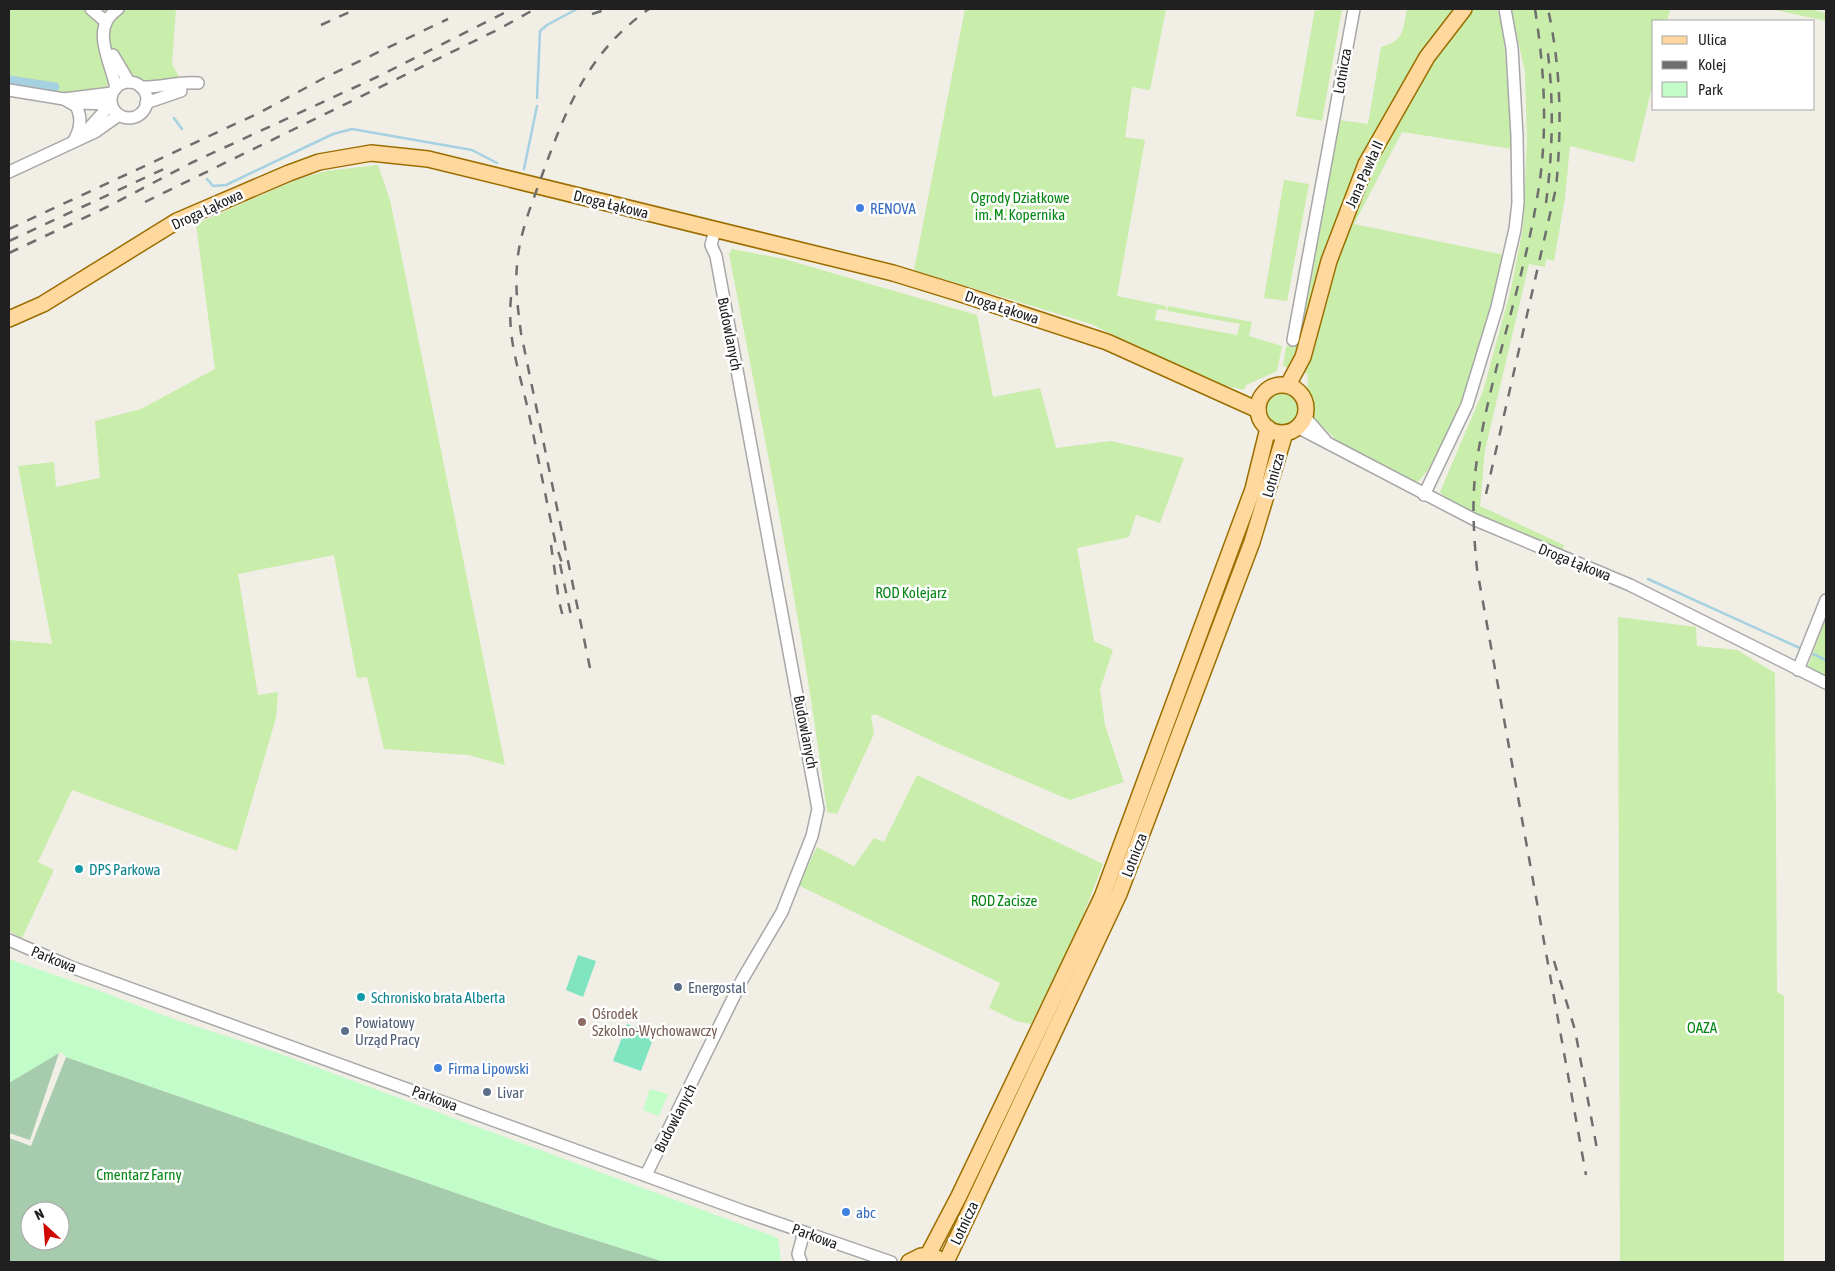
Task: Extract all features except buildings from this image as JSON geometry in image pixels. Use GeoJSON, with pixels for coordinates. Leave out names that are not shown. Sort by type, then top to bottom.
{"type":"FeatureCollection","features":[{"type":"Feature","properties":{"kind":"main road","name":"Jana Pawła II"},"geometry":{"type":"LineString","coordinates":[[1293,388],[1303,358],[1329,260],[1359,179],[1387,125],[1427,58],[1464,9]]}},
{"type":"Feature","properties":{"kind":"main road","name":"Droga Łąkowa"},"geometry":{"type":"LineString","coordinates":[[9,319],[43,304],[147,239],[198,212],[320,162],[371,153],[428,159],[892,273],[1059,325],[1107,342],[1228,394],[1260,403]]}},
{"type":"Feature","properties":{"kind":"main road"},"geometry":{"type":"LineString","coordinates":[[1270,388],[1293,388],[1306,403],[1296,426],[1268,428],[1263,423],[1260,403],[1270,388]]}},
{"type":"Feature","properties":{"kind":"main road","name":"Lotnicza"},"geometry":{"type":"LineString","coordinates":[[945,1262],[1120,894],[1296,426]]}},
{"type":"Feature","properties":{"kind":"main road","name":"Lotnicza"},"geometry":{"type":"LineString","coordinates":[[928,1255],[963,1188],[1102,898],[1253,489],[1268,428]]}},
{"type":"Feature","properties":{"kind":"main road"},"geometry":{"type":"LineString","coordinates":[[909,1262],[915,1258],[928,1255],[945,1262]]}},
{"type":"Feature","properties":{"kind":"street"},"geometry":{"type":"LineString","coordinates":[[91,9],[105,21]]}},
{"type":"Feature","properties":{"kind":"street"},"geometry":{"type":"LineString","coordinates":[[118,9],[105,21],[103,29],[113,95],[119,115],[125,118],[138,116],[146,104],[146,95],[141,86]]}},
{"type":"Feature","properties":{"kind":"street","name":"Lotnicza"},"geometry":{"type":"LineString","coordinates":[[1293,340],[1354,9]]}},
{"type":"Feature","properties":{"kind":"street"},"geometry":{"type":"LineString","coordinates":[[1424,495],[1467,405],[1497,307],[1515,229],[1518,203],[1517,136],[1512,48],[1505,9]]}},
{"type":"Feature","properties":{"kind":"street"},"geometry":{"type":"LineString","coordinates":[[105,47],[113,54],[128,82],[141,86],[164,87],[187,82],[198,83],[146,104]]}},
{"type":"Feature","properties":{"kind":"street"},"geometry":{"type":"LineString","coordinates":[[77,140],[113,95],[128,82]]}},
{"type":"Feature","properties":{"kind":"street"},"geometry":{"type":"LineString","coordinates":[[9,90],[68,101],[113,95]]}},
{"type":"Feature","properties":{"kind":"street"},"geometry":{"type":"LineString","coordinates":[[68,101],[78,110],[80,128],[77,140]]}},
{"type":"Feature","properties":{"kind":"street"},"geometry":{"type":"LineString","coordinates":[[9,172],[95,132],[119,115]]}},
{"type":"Feature","properties":{"kind":"street","name":"Budowlanych"},"geometry":{"type":"LineString","coordinates":[[646,1175],[742,980],[782,912],[812,836],[818,809],[716,256],[711,245],[715,230]]}},
{"type":"Feature","properties":{"kind":"street","name":"Droga Łąkowa"},"geometry":{"type":"LineString","coordinates":[[1296,426],[1424,495],[1473,519],[1630,585],[1826,683]]}},
{"type":"Feature","properties":{"kind":"street"},"geometry":{"type":"LineString","coordinates":[[1798,670],[1826,600]]}},
{"type":"Feature","properties":{"kind":"street","name":"Parkowa"},"geometry":{"type":"LineString","coordinates":[[9,940],[71,967],[862,1253],[892,1262]]}},
{"type":"Feature","properties":{"kind":"street"},"geometry":{"type":"LineString","coordinates":[[801,1262],[798,1254],[804,1232]]}},
{"type":"Feature","properties":{"kind":"street","name":"Parkowa"},"geometry":{"type":"LineString","coordinates":[[862,1253],[877,1262]]}},
{"type":"Feature","properties":{"kind":"green space"},"geometry":{"type":"Polygon","coordinates":[[[9,9],[176,9],[172,64],[179,77],[163,82],[150,82],[137,77],[123,67],[109,81],[106,88],[98,92],[66,93],[9,84],[9,9]]]}},
{"type":"Feature","properties":{"kind":"green space","name":"Ogrody Działkowe im. M. Kopernika"},"geometry":{"type":"Polygon","coordinates":[[[965,9],[1166,9],[1150,90],[1132,87],[1125,137],[1145,140],[1117,296],[1166,306],[1166,310],[1157,309],[1155,320],[1237,335],[1240,324],[1167,311],[1168,306],[1252,322],[1249,336],[1282,346],[1277,371],[1246,385],[1244,390],[1219,384],[1134,348],[1135,346],[1091,324],[914,270],[965,9]]]}},
{"type":"Feature","properties":{"kind":"green space"},"geometry":{"type":"Polygon","coordinates":[[[1315,9],[1342,9],[1322,121],[1296,116],[1315,9]]]}},
{"type":"Feature","properties":{"kind":"green space"},"geometry":{"type":"Polygon","coordinates":[[[1407,9],[1497,9],[1503,26],[1512,149],[1402,132],[1354,224],[1505,255],[1493,304],[1471,376],[1431,466],[1416,483],[1406,480],[1342,445],[1312,417],[1307,391],[1308,374],[1283,366],[1286,347],[1295,341],[1338,120],[1368,124],[1381,47],[1389,45],[1401,34],[1407,9]]]}},
{"type":"Feature","properties":{"kind":"green space"},"geometry":{"type":"Polygon","coordinates":[[[1511,9],[1670,9],[1667,20],[1652,20],[1652,87],[1634,162],[1570,146],[1565,198],[1554,261],[1546,259],[1545,267],[1529,264],[1485,450],[1480,506],[1564,545],[1562,552],[1450,502],[1440,492],[1483,391],[1511,289],[1523,227],[1527,139],[1525,72],[1511,9]]]}},
{"type":"Feature","properties":{"kind":"green space"},"geometry":{"type":"Polygon","coordinates":[[[1771,9],[1809,9],[1826,13],[1826,21],[1771,9]]]}},
{"type":"Feature","properties":{"kind":"green space"},"geometry":{"type":"Polygon","coordinates":[[[378,165],[390,200],[505,765],[468,755],[384,749],[367,677],[357,678],[334,555],[238,574],[258,695],[278,692],[276,718],[237,851],[72,790],[38,862],[54,870],[22,938],[9,931],[9,640],[52,644],[18,466],[54,462],[56,487],[100,478],[95,421],[141,409],[215,369],[196,224],[296,180],[326,171],[378,165]]]}},
{"type":"Feature","properties":{"kind":"green space"},"geometry":{"type":"Polygon","coordinates":[[[1284,180],[1309,184],[1287,301],[1264,298],[1284,180]]]}},
{"type":"Feature","properties":{"kind":"green space","name":"ROD Kolejarz"},"geometry":{"type":"Polygon","coordinates":[[[732,249],[784,259],[977,315],[993,397],[1040,388],[1056,448],[1111,441],[1184,458],[1160,523],[1136,515],[1129,537],[1077,548],[1094,641],[1113,650],[1100,689],[1105,725],[1124,782],[1070,800],[943,746],[875,714],[871,716],[874,734],[837,814],[827,812],[795,602],[729,254],[732,249]]]}},
{"type":"Feature","properties":{"kind":"green space"},"geometry":{"type":"Polygon","coordinates":[[[1282,389],[1289,390],[1295,395],[1300,401],[1300,415],[1295,421],[1289,426],[1282,427],[1275,426],[1269,421],[1264,415],[1263,408],[1264,401],[1269,395],[1275,390],[1282,389]]]}},
{"type":"Feature","properties":{"kind":"green space","name":"OAZA"},"geometry":{"type":"Polygon","coordinates":[[[1618,617],[1696,627],[1697,646],[1737,650],[1775,673],[1777,992],[1784,996],[1784,1262],[1620,1262],[1618,617]]]}},
{"type":"Feature","properties":{"kind":"green space"},"geometry":{"type":"Polygon","coordinates":[[[1826,617],[1826,677],[1807,669],[1826,617]]]}},
{"type":"Feature","properties":{"kind":"green space","name":"ROD Zacisze"},"geometry":{"type":"Polygon","coordinates":[[[917,775],[1103,864],[1079,926],[1031,1024],[1016,1021],[989,1008],[1000,983],[798,885],[817,847],[854,866],[874,838],[884,842],[917,775]]]}},
{"type":"Feature","properties":{"kind":"green space"},"geometry":{"type":"Polygon","coordinates":[[[578,955],[596,961],[583,997],[566,990],[578,955]]]}},
{"type":"Feature","properties":{"kind":"green space"},"geometry":{"type":"Polygon","coordinates":[[[9,959],[176,1020],[275,1052],[778,1238],[781,1262],[665,1262],[551,1226],[66,1057],[61,1052],[9,1083],[9,959]]]}},
{"type":"Feature","properties":{"kind":"green space"},"geometry":{"type":"Polygon","coordinates":[[[627,1024],[655,1034],[641,1071],[613,1061],[627,1024]]]}},
{"type":"Feature","properties":{"kind":"green space"},"geometry":{"type":"Polygon","coordinates":[[[9,1028],[61,1047],[30,1140],[9,1133],[9,1028]]]}},
{"type":"Feature","properties":{"kind":"green space","name":"Cmentarz Farny"},"geometry":{"type":"Polygon","coordinates":[[[66,1057],[551,1226],[665,1262],[9,1262],[9,1138],[31,1146],[66,1057]]]}},
{"type":"Feature","properties":{"kind":"green space"},"geometry":{"type":"Polygon","coordinates":[[[650,1089],[668,1094],[659,1116],[643,1110],[650,1089]]]}},
{"type":"Feature","properties":{"kind":"waterway"},"geometry":{"type":"LineString","coordinates":[[537,98],[540,31],[547,25],[577,9]]}},
{"type":"Feature","properties":{"kind":"waterway"},"geometry":{"type":"LineString","coordinates":[[9,80],[55,87]]}},
{"type":"Feature","properties":{"kind":"waterway"},"geometry":{"type":"LineString","coordinates":[[524,169],[537,106]]}},
{"type":"Feature","properties":{"kind":"waterway"},"geometry":{"type":"LineString","coordinates":[[174,118],[182,129]]}},
{"type":"Feature","properties":{"kind":"waterway"},"geometry":{"type":"LineString","coordinates":[[207,179],[213,186],[226,185],[333,134],[352,129],[472,150],[497,163]]}},
{"type":"Feature","properties":{"kind":"waterway"},"geometry":{"type":"LineString","coordinates":[[1648,579],[1802,649]]}},
{"type":"Feature","properties":{"kind":"waterway"},"geometry":{"type":"LineString","coordinates":[[1813,654],[1826,660]]}},
{"type":"Feature","properties":{"kind":"railway"},"geometry":{"type":"LineString","coordinates":[[321,25],[356,9]]}},
{"type":"Feature","properties":{"kind":"railway"},"geometry":{"type":"LineString","coordinates":[[9,253],[107,207],[191,163],[377,77],[512,9]]}},
{"type":"Feature","properties":{"kind":"railway"},"geometry":{"type":"LineString","coordinates":[[145,202],[499,29],[535,9]]}},
{"type":"Feature","properties":{"kind":"railway"},"geometry":{"type":"LineString","coordinates":[[592,14],[608,9]]}},
{"type":"Feature","properties":{"kind":"railway"},"geometry":{"type":"LineString","coordinates":[[590,668],[521,333],[516,274],[520,243],[530,210],[550,153],[581,84],[609,44],[649,9]]}},
{"type":"Feature","properties":{"kind":"railway"},"geometry":{"type":"LineString","coordinates":[[1535,9],[1544,97],[1542,164],[1526,252],[1485,415],[1476,463],[1474,524],[1477,569],[1586,1175]]}},
{"type":"Feature","properties":{"kind":"railway"},"geometry":{"type":"LineString","coordinates":[[1486,494],[1556,188],[1560,120],[1556,54],[1548,9]]}},
{"type":"Feature","properties":{"kind":"railway"},"geometry":{"type":"LineString","coordinates":[[9,229],[261,112],[324,78],[448,19]]}},
{"type":"Feature","properties":{"kind":"railway"},"geometry":{"type":"LineString","coordinates":[[1546,203],[1552,124],[1547,46]]}},
{"type":"Feature","properties":{"kind":"railway"},"geometry":{"type":"LineString","coordinates":[[9,241],[168,167]]}},
{"type":"Feature","properties":{"kind":"railway"},"geometry":{"type":"LineString","coordinates":[[511,297],[512,341],[556,545],[563,566]]}},
{"type":"Feature","properties":{"kind":"railway"},"geometry":{"type":"LineString","coordinates":[[551,545],[559,601],[564,621]]}},
{"type":"Feature","properties":{"kind":"railway"},"geometry":{"type":"LineString","coordinates":[[560,564],[572,620]]}},
{"type":"Feature","properties":{"kind":"railway"},"geometry":{"type":"LineString","coordinates":[[1554,961],[1575,1030],[1597,1149]]}},
{"type":"Feature","properties":{"kind":"place","name":"RENOVA"},"geometry":{"type":"Point","coordinates":[860,208]}},
{"type":"Feature","properties":{"kind":"place","name":"DPS Parkowa"},"geometry":{"type":"Point","coordinates":[79,869]}},
{"type":"Feature","properties":{"kind":"place","name":"Energostal"},"geometry":{"type":"Point","coordinates":[678,987]}},
{"type":"Feature","properties":{"kind":"place","name":"Schronisko brata Alberta"},"geometry":{"type":"Point","coordinates":[361,997]}},
{"type":"Feature","properties":{"kind":"place","name":"Ośrodek Szkolno-Wychowawczy"},"geometry":{"type":"Point","coordinates":[582,1022]}},
{"type":"Feature","properties":{"kind":"place","name":"Powiatowy Urząd Pracy"},"geometry":{"type":"Point","coordinates":[345,1031]}},
{"type":"Feature","properties":{"kind":"place","name":"Firma Lipowski"},"geometry":{"type":"Point","coordinates":[438,1068]}},
{"type":"Feature","properties":{"kind":"place","name":"Livar"},"geometry":{"type":"Point","coordinates":[487,1092]}},
{"type":"Feature","properties":{"kind":"place","name":"abc"},"geometry":{"type":"Point","coordinates":[846,1212]}}]}
